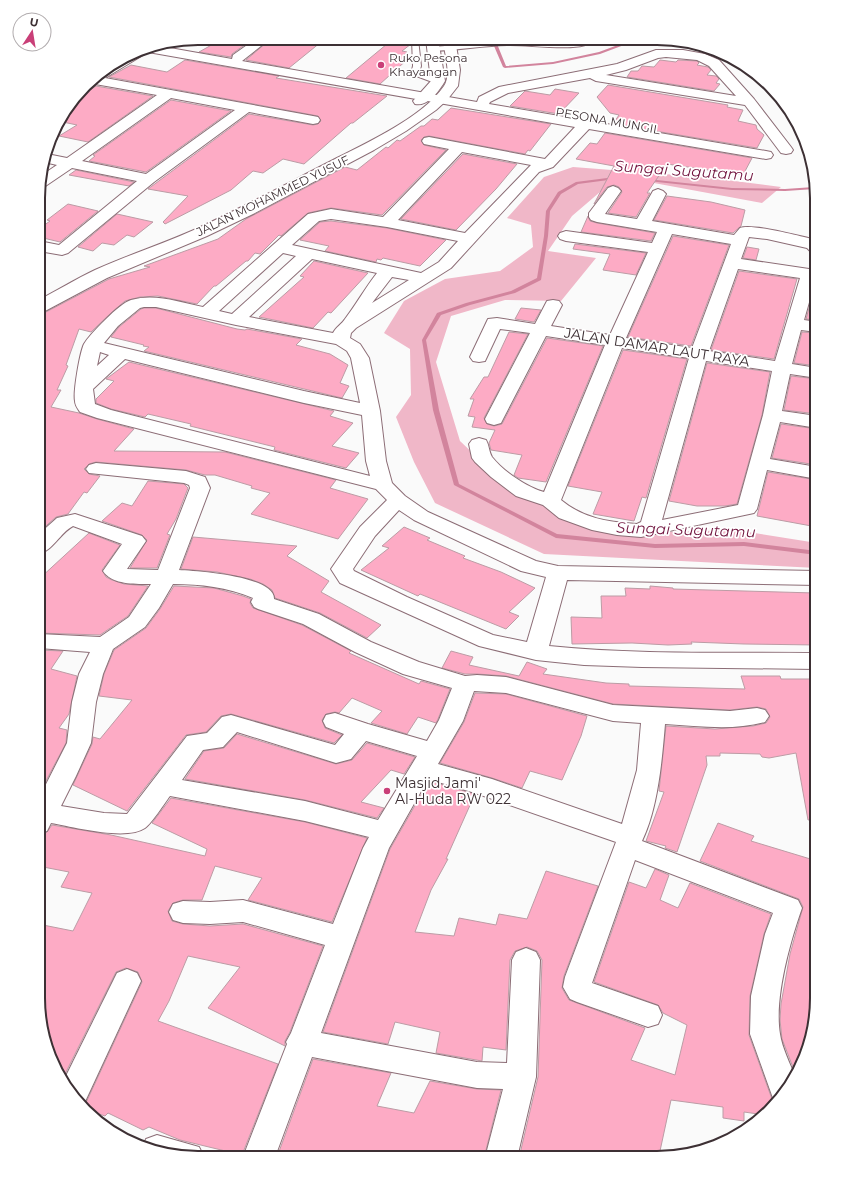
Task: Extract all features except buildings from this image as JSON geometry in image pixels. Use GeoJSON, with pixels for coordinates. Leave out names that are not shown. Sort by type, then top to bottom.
{"type":"FeatureCollection","features":[{"type":"Feature","properties":{"kind":"street"},"geometry":{"type":"LineString","coordinates":[[238,58],[256,45]]}},
{"type":"Feature","properties":{"kind":"street"},"geometry":{"type":"LineString","coordinates":[[431,93],[433,45]]}},
{"type":"Feature","properties":{"kind":"street","name":"JALAN MOHAMMED YUSUF"},"geometry":{"type":"LineString","coordinates":[[45,292],[85,270],[202,223],[331,159],[388,125],[431,93],[451,87],[454,81],[452,45]]}},
{"type":"Feature","properties":{"kind":"street"},"geometry":{"type":"LineString","coordinates":[[163,49],[353,81]]}},
{"type":"Feature","properties":{"kind":"street"},"geometry":{"type":"LineString","coordinates":[[165,49],[238,58],[353,81]]}},
{"type":"Feature","properties":{"kind":"street"},"geometry":{"type":"LineString","coordinates":[[483,104],[504,90],[588,75],[621,67],[656,54],[683,54],[700,57],[714,62],[786,150],[768,152]]}},
{"type":"Feature","properties":{"kind":"street"},"geometry":{"type":"LineString","coordinates":[[588,75],[748,102]]}},
{"type":"Feature","properties":{"kind":"street"},"geometry":{"type":"LineString","coordinates":[[99,81],[312,120]]}},
{"type":"Feature","properties":{"kind":"street","name":"PESONA MUNGIL"},"geometry":{"type":"LineString","coordinates":[[353,81],[431,93],[585,125],[768,152]]}},
{"type":"Feature","properties":{"kind":"street"},"geometry":{"type":"LineString","coordinates":[[46,179],[169,93]]}},
{"type":"Feature","properties":{"kind":"street","name":"JALAN MOHAMMED YUSUF"},"geometry":{"type":"LineString","coordinates":[[45,304],[102,274],[214,227],[380,141],[426,111],[431,93]]}},
{"type":"Feature","properties":{"kind":"street","name":"PESONA MUNGIL"},"geometry":{"type":"LineString","coordinates":[[483,104],[768,152]]}},
{"type":"Feature","properties":{"kind":"street"},"geometry":{"type":"LineString","coordinates":[[45,247],[62,250],[148,179],[246,108]]}},
{"type":"Feature","properties":{"kind":"street"},"geometry":{"type":"LineString","coordinates":[[570,122],[538,164],[445,265],[422,278],[345,332],[236,320],[156,302],[134,304],[112,322],[92,345],[84,388],[84,402],[87,408],[390,493],[421,516],[478,544],[529,566],[558,574],[810,578]]}},
{"type":"Feature","properties":{"kind":"street"},"geometry":{"type":"LineString","coordinates":[[538,164],[585,125]]}},
{"type":"Feature","properties":{"kind":"street"},"geometry":{"type":"LineString","coordinates":[[429,141],[460,146],[538,164]]}},
{"type":"Feature","properties":{"kind":"street"},"geometry":{"type":"LineString","coordinates":[[387,222],[460,146]]}},
{"type":"Feature","properties":{"kind":"street"},"geometry":{"type":"LineString","coordinates":[[64,147],[85,151]]}},
{"type":"Feature","properties":{"kind":"street"},"geometry":{"type":"LineString","coordinates":[[50,159],[148,179]]}},
{"type":"Feature","properties":{"kind":"street"},"geometry":{"type":"LineString","coordinates":[[613,191],[597,213],[597,217],[741,241]]}},
{"type":"Feature","properties":{"kind":"street"},"geometry":{"type":"LineString","coordinates":[[642,225],[658,194]]}},
{"type":"Feature","properties":{"kind":"street"},"geometry":{"type":"LineString","coordinates":[[207,313],[282,248],[314,217],[320,215],[331,214],[387,222],[469,239]]}},
{"type":"Feature","properties":{"kind":"street"},"geometry":{"type":"LineString","coordinates":[[550,501],[580,433],[616,341],[666,229]]}},
{"type":"Feature","properties":{"kind":"street"},"geometry":{"type":"LineString","coordinates":[[641,531],[650,525],[699,354],[745,232],[754,232],[810,244]]}},
{"type":"Feature","properties":{"kind":"street"},"geometry":{"type":"LineString","coordinates":[[566,236],[658,249]]}},
{"type":"Feature","properties":{"kind":"street"},"geometry":{"type":"LineString","coordinates":[[282,248],[422,278]]}},
{"type":"Feature","properties":{"kind":"street"},"geometry":{"type":"LineString","coordinates":[[236,320],[308,254]]}},
{"type":"Feature","properties":{"kind":"street"},"geometry":{"type":"LineString","coordinates":[[733,263],[809,274],[810,280]]}},
{"type":"Feature","properties":{"kind":"street"},"geometry":{"type":"LineString","coordinates":[[345,332],[370,293],[388,271]]}},
{"type":"Feature","properties":{"kind":"street"},"geometry":{"type":"LineString","coordinates":[[479,444],[482,458],[498,473],[523,492],[550,501],[566,514],[592,524],[617,529],[641,531],[747,509],[760,463],[782,367],[794,324],[810,288]]}},
{"type":"Feature","properties":{"kind":"street"},"geometry":{"type":"LineString","coordinates":[[494,419],[553,305]]}},
{"type":"Feature","properties":{"kind":"street","name":"JALAN DAMAR LAUT RAYA"},"geometry":{"type":"LineString","coordinates":[[479,357],[494,324],[497,323],[810,372]]}},
{"type":"Feature","properties":{"kind":"street"},"geometry":{"type":"LineString","coordinates":[[794,324],[810,326]]}},
{"type":"Feature","properties":{"kind":"street"},"geometry":{"type":"LineString","coordinates":[[345,332],[360,358],[371,411],[376,461],[390,493]]}},
{"type":"Feature","properties":{"kind":"street"},"geometry":{"type":"LineString","coordinates":[[92,345],[304,397],[371,411]]}},
{"type":"Feature","properties":{"kind":"street"},"geometry":{"type":"LineString","coordinates":[[84,388],[122,352]]}},
{"type":"Feature","properties":{"kind":"street"},"geometry":{"type":"LineString","coordinates":[[772,415],[810,421]]}},
{"type":"Feature","properties":{"kind":"street"},"geometry":{"type":"LineString","coordinates":[[760,463],[810,472]]}},
{"type":"Feature","properties":{"kind":"street"},"geometry":{"type":"LineString","coordinates":[[45,808],[79,743],[84,702],[91,674],[104,645],[137,622],[166,577],[200,488],[198,481],[186,477],[96,469]]}},
{"type":"Feature","properties":{"kind":"street"},"geometry":{"type":"LineString","coordinates":[[390,493],[367,532],[342,569],[344,574],[348,578],[399,602],[487,641],[536,652],[584,657],[810,661]]}},
{"type":"Feature","properties":{"kind":"street"},"geometry":{"type":"LineString","coordinates":[[45,537],[70,520],[75,520],[133,539],[135,541],[134,544],[114,571],[142,577],[208,579],[242,585],[263,594],[264,598],[262,602],[266,604],[311,619],[363,647],[411,668],[465,684],[477,682],[506,685],[613,713],[730,719],[757,716]]}},
{"type":"Feature","properties":{"kind":"street"},"geometry":{"type":"LineString","coordinates":[[536,652],[558,574]]}},
{"type":"Feature","properties":{"kind":"street"},"geometry":{"type":"LineString","coordinates":[[45,641],[104,645]]}},
{"type":"Feature","properties":{"kind":"street"},"geometry":{"type":"LineString","coordinates":[[261,1151],[301,1042],[376,848],[427,759],[451,721],[465,684]]}},
{"type":"Feature","properties":{"kind":"street"},"geometry":{"type":"LineString","coordinates":[[648,1015],[587,994],[580,991],[577,986],[629,841],[649,770],[654,715]]}},
{"type":"Feature","properties":{"kind":"street"},"geometry":{"type":"LineString","coordinates":[[335,722],[361,731],[427,759],[483,786],[629,841],[788,908],[779,934],[765,996],[765,1034],[783,1085]]}},
{"type":"Feature","properties":{"kind":"street"},"geometry":{"type":"LineString","coordinates":[[45,816],[104,823],[125,824],[136,821],[196,742],[214,741],[231,723],[236,723],[336,754],[342,753],[361,731]]}},
{"type":"Feature","properties":{"kind":"street"},"geometry":{"type":"LineString","coordinates":[[164,786],[305,811],[385,832]]}},
{"type":"Feature","properties":{"kind":"street"},"geometry":{"type":"LineString","coordinates":[[183,912],[210,913],[243,911],[342,938]]}},
{"type":"Feature","properties":{"kind":"street"},"geometry":{"type":"LineString","coordinates":[[503,1151],[521,1077],[526,960]]}},
{"type":"Feature","properties":{"kind":"street"},"geometry":{"type":"LineString","coordinates":[[75,1089],[127,981]]}},
{"type":"Feature","properties":{"kind":"street"},"geometry":{"type":"LineString","coordinates":[[301,1042],[477,1075],[521,1077]]}},
{"type":"Feature","properties":{"kind":"lane"},"geometry":{"type":"LineString","coordinates":[[415,45],[417,66],[415,74],[431,93]]}},
{"type":"Feature","properties":{"kind":"lane"},"geometry":{"type":"LineString","coordinates":[[552,45],[580,45]]}},
{"type":"Feature","properties":{"kind":"shaded area"},"geometry":{"type":"Polygon","coordinates":[[[573,167],[703,177],[781,187],[762,203],[643,181],[614,180],[572,216],[548,251],[596,258],[561,301],[505,300],[451,316],[436,362],[460,441],[503,482],[571,516],[638,533],[735,530],[810,542],[810,568],[544,554],[435,503],[414,462],[396,417],[411,395],[410,349],[384,333],[404,301],[445,279],[500,271],[533,247],[531,225],[507,218],[544,177],[573,167]]]}},
{"type":"Feature","properties":{"kind":"waterway","name":"Sungai Sugutamu"},"geometry":{"type":"LineString","coordinates":[[496,45],[505,67],[553,63],[600,53],[622,45]]}},
{"type":"Feature","properties":{"kind":"waterway","name":"Sungai Sugutamu"},"geometry":{"type":"LineString","coordinates":[[615,178],[577,183],[559,193],[548,211],[546,236],[539,279],[513,292],[468,304],[439,314],[424,340],[436,410],[457,485],[556,536],[655,546],[744,544],[810,552]]}},
{"type":"Feature","properties":{"kind":"waterway","name":"Sungai Sugutamu"},"geometry":{"type":"LineString","coordinates":[[648,180],[732,189],[785,190],[810,188]]}},
{"type":"Feature","properties":{"kind":"place","name":"Ruko Pesona Khayangan"},"geometry":{"type":"Point","coordinates":[381,65]}},
{"type":"Feature","properties":{"kind":"place","name":"Masjid Jami' Al-Huda RW 022"},"geometry":{"type":"Point","coordinates":[387,791]}}]}
